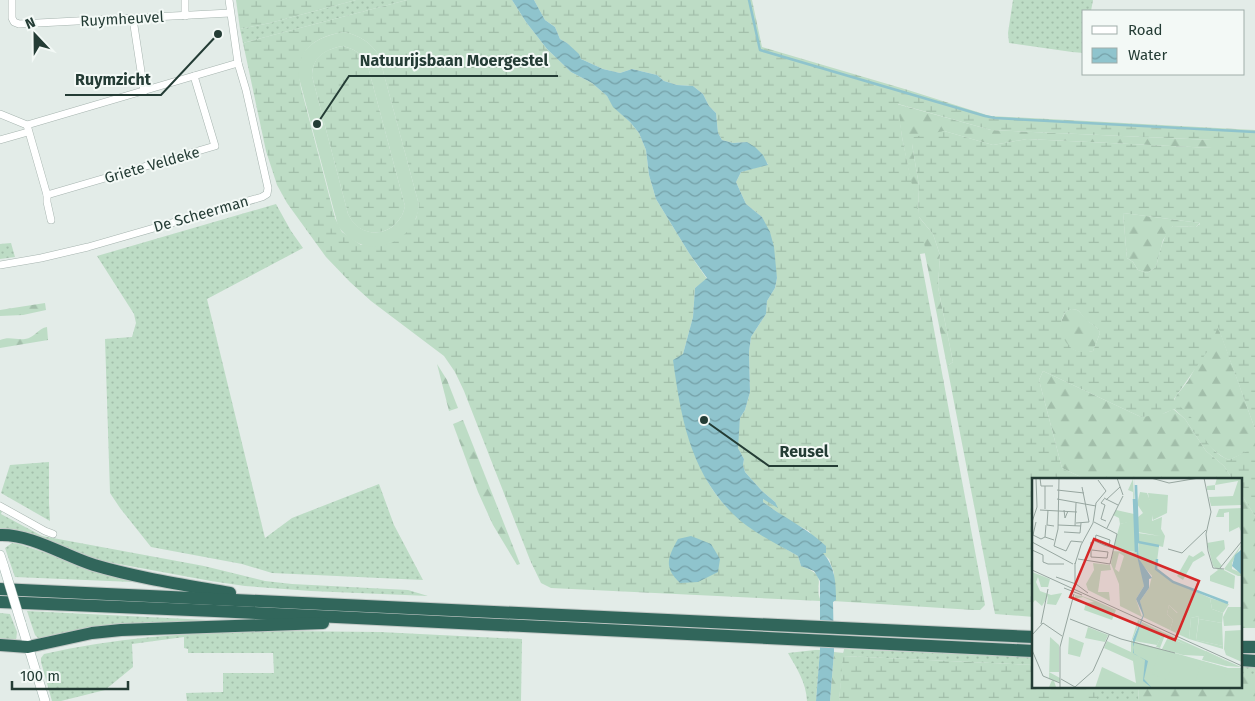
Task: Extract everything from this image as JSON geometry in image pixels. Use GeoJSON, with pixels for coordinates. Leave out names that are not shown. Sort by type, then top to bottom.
{"type":"FeatureCollection","features":[{"type":"Feature","properties":{"kind":"highway"},"geometry":{"type":"LineString","coordinates":[[0,535],[23,538],[94,565],[174,583],[279,602]]}},
{"type":"Feature","properties":{"kind":"highway"},"geometry":{"type":"LineString","coordinates":[[0,589],[816,627],[837,635],[1032,650]]}},
{"type":"Feature","properties":{"kind":"highway"},"geometry":{"type":"LineString","coordinates":[[0,602],[818,641],[837,635],[1032,637]]}},
{"type":"Feature","properties":{"kind":"highway"},"geometry":{"type":"LineString","coordinates":[[0,645],[28,647],[92,633],[121,630],[399,620]]}},
{"type":"Feature","properties":{"kind":"highway"},"geometry":{"type":"LineString","coordinates":[[1242,647],[1255,647]]}},
{"type":"Feature","properties":{"kind":"highway"},"geometry":{"type":"LineString","coordinates":[[1242,660],[1255,661]]}},
{"type":"Feature","properties":{"kind":"main road"},"geometry":{"type":"LineString","coordinates":[[0,555],[45,701]]}},
{"type":"Feature","properties":{"kind":"street","name":"Ruymheuvel"},"geometry":{"type":"LineString","coordinates":[[12,0],[12,18],[14,22],[19,24],[230,13]]}},
{"type":"Feature","properties":{"kind":"street"},"geometry":{"type":"LineString","coordinates":[[185,0],[185,16]]}},
{"type":"Feature","properties":{"kind":"street","name":"De Scheerman"},"geometry":{"type":"LineString","coordinates":[[0,264],[41,258],[88,247],[267,194],[268,188],[255,128],[238,63],[229,0]]}},
{"type":"Feature","properties":{"kind":"street"},"geometry":{"type":"LineString","coordinates":[[133,18],[144,91]]}},
{"type":"Feature","properties":{"kind":"street"},"geometry":{"type":"LineString","coordinates":[[0,140],[27,128],[238,63]]}},
{"type":"Feature","properties":{"kind":"street","name":"Griete Veldeke"},"geometry":{"type":"LineString","coordinates":[[47,195],[215,146],[194,76]]}},
{"type":"Feature","properties":{"kind":"street"},"geometry":{"type":"LineString","coordinates":[[0,114],[27,128],[47,195],[51,220]]}},
{"type":"Feature","properties":{"kind":"street"},"geometry":{"type":"LineString","coordinates":[[0,506],[53,534]]}},
{"type":"Feature","properties":{"kind":"green space"},"geometry":{"type":"Polygon","coordinates":[[[236,0],[356,0],[240,29],[236,0]]]}},
{"type":"Feature","properties":{"kind":"green space"},"geometry":{"type":"Polygon","coordinates":[[[356,0],[407,0],[243,43],[240,29],[356,0]]]}},
{"type":"Feature","properties":{"kind":"green space"},"geometry":{"type":"Polygon","coordinates":[[[407,0],[512,0],[547,49],[571,72],[592,83],[607,96],[614,107],[639,133],[646,150],[649,175],[656,199],[707,279],[695,288],[693,317],[683,354],[701,467],[708,483],[729,509],[755,530],[798,556],[801,566],[816,574],[819,581],[818,589],[821,601],[551,588],[541,583],[530,560],[455,372],[444,356],[371,301],[326,257],[287,203],[277,185],[266,151],[243,43],[407,0]],[[350,33],[332,34],[314,43],[303,56],[299,76],[335,218],[342,232],[361,245],[416,219],[419,205],[379,56],[369,43],[350,33]]]}},
{"type":"Feature","properties":{"kind":"green space"},"geometry":{"type":"Polygon","coordinates":[[[534,0],[752,0],[762,47],[990,116],[1255,130],[1255,429],[1218,327],[1209,349],[1174,399],[1190,416],[1206,441],[1221,456],[1229,460],[1255,447],[1255,516],[1242,496],[1242,478],[1232,478],[1224,466],[1206,451],[1185,419],[1174,409],[1160,415],[1141,417],[1043,371],[1039,380],[1062,468],[1083,478],[1032,478],[1032,617],[995,614],[947,366],[953,362],[938,287],[940,255],[933,234],[919,217],[926,253],[920,254],[985,605],[980,610],[973,610],[833,601],[834,573],[829,559],[822,553],[809,531],[791,522],[763,502],[762,499],[773,505],[775,502],[745,472],[744,459],[738,448],[740,418],[745,410],[750,392],[749,352],[751,337],[766,314],[767,301],[775,288],[777,278],[762,217],[746,204],[736,182],[741,172],[768,164],[747,142],[733,143],[722,140],[718,133],[716,113],[709,106],[703,94],[693,86],[677,85],[664,81],[657,75],[632,69],[620,73],[603,69],[581,59],[567,43],[560,39],[555,27],[545,20],[534,0]],[[898,104],[902,137],[918,214],[919,186],[912,144],[913,137],[944,131],[993,145],[1027,139],[1212,148],[1212,140],[991,130],[898,104]],[[1123,213],[1127,258],[1133,262],[1138,270],[1147,273],[1156,267],[1164,240],[1173,226],[1196,227],[1200,224],[1200,223],[1123,213]],[[1071,309],[1065,312],[1061,321],[1065,341],[1075,350],[1083,352],[1093,351],[1100,333],[1099,330],[1085,319],[1081,313],[1071,309]]]}},
{"type":"Feature","properties":{"kind":"green space"},"geometry":{"type":"Polygon","coordinates":[[[1013,0],[1093,0],[1091,10],[1082,10],[1082,53],[1009,43],[1008,33],[1013,0]]]}},
{"type":"Feature","properties":{"kind":"green space"},"geometry":{"type":"Polygon","coordinates":[[[344,32],[360,37],[373,47],[379,56],[419,205],[418,213],[411,227],[397,240],[388,244],[370,246],[361,244],[345,234],[338,226],[299,78],[301,59],[305,51],[318,40],[344,32]],[[343,46],[331,49],[321,55],[314,64],[312,76],[348,214],[354,223],[362,229],[380,232],[396,224],[405,206],[367,63],[360,54],[343,46]]]}},
{"type":"Feature","properties":{"kind":"green space"},"geometry":{"type":"Polygon","coordinates":[[[343,46],[357,52],[367,63],[405,206],[395,224],[379,232],[370,232],[362,229],[354,223],[348,214],[312,76],[314,63],[321,55],[331,49],[343,46]]]}},
{"type":"Feature","properties":{"kind":"green space"},"geometry":{"type":"Polygon","coordinates":[[[897,104],[991,130],[1212,140],[1212,148],[1027,139],[993,145],[944,131],[912,144],[919,186],[918,216],[933,234],[940,255],[938,287],[953,362],[947,366],[902,137],[897,104]]]}},
{"type":"Feature","properties":{"kind":"green space"},"geometry":{"type":"Polygon","coordinates":[[[276,204],[303,248],[207,299],[265,538],[292,518],[379,484],[394,525],[423,580],[272,573],[242,564],[151,547],[110,493],[105,339],[132,337],[136,323],[134,314],[97,256],[276,204]]]}},
{"type":"Feature","properties":{"kind":"green space"},"geometry":{"type":"Polygon","coordinates":[[[1123,213],[1200,223],[1196,227],[1173,226],[1163,240],[1156,267],[1147,273],[1138,270],[1133,262],[1127,258],[1123,213]]]}},
{"type":"Feature","properties":{"kind":"green space"},"geometry":{"type":"Polygon","coordinates":[[[11,243],[15,257],[0,259],[0,244],[11,243]]]}},
{"type":"Feature","properties":{"kind":"green space"},"geometry":{"type":"Polygon","coordinates":[[[45,303],[46,310],[23,315],[0,316],[0,310],[45,303]]]}},
{"type":"Feature","properties":{"kind":"green space"},"geometry":{"type":"Polygon","coordinates":[[[1071,309],[1080,312],[1099,330],[1100,333],[1093,351],[1075,351],[1063,339],[1061,323],[1065,312],[1071,309]]]}},
{"type":"Feature","properties":{"kind":"green space"},"geometry":{"type":"Polygon","coordinates":[[[1218,326],[1255,429],[1255,448],[1229,460],[1205,442],[1174,401],[1188,381],[1218,326]]]}},
{"type":"Feature","properties":{"kind":"green space"},"geometry":{"type":"Polygon","coordinates":[[[47,327],[48,340],[0,348],[0,340],[6,338],[28,338],[47,327]]]}},
{"type":"Feature","properties":{"kind":"green space"},"geometry":{"type":"Polygon","coordinates":[[[437,364],[447,380],[458,408],[449,411],[437,364]]]}},
{"type":"Feature","properties":{"kind":"green space"},"geometry":{"type":"Polygon","coordinates":[[[1043,371],[1141,417],[1165,413],[1173,409],[1185,419],[1206,451],[1224,466],[1232,478],[1083,478],[1062,468],[1039,380],[1043,371]]]}},
{"type":"Feature","properties":{"kind":"green space"},"geometry":{"type":"Polygon","coordinates":[[[463,420],[520,564],[517,565],[493,525],[478,492],[453,424],[463,420]]]}},
{"type":"Feature","properties":{"kind":"green space"},"geometry":{"type":"Polygon","coordinates":[[[49,462],[50,521],[1,493],[10,465],[49,462]]]}},
{"type":"Feature","properties":{"kind":"green space"},"geometry":{"type":"Polygon","coordinates":[[[1242,496],[1255,516],[1255,628],[1242,628],[1242,496]]]}},
{"type":"Feature","properties":{"kind":"green space"},"geometry":{"type":"Polygon","coordinates":[[[0,508],[2,510],[1,514],[42,536],[204,566],[265,581],[408,590],[428,596],[245,586],[97,560],[0,530],[0,508]]]}},
{"type":"Feature","properties":{"kind":"green space"},"geometry":{"type":"Polygon","coordinates":[[[12,543],[91,568],[156,583],[15,577],[5,548],[12,543]]]}},
{"type":"Feature","properties":{"kind":"green space"},"geometry":{"type":"Polygon","coordinates":[[[27,611],[228,621],[41,641],[35,635],[27,611]]]}},
{"type":"Feature","properties":{"kind":"green space"},"geometry":{"type":"Polygon","coordinates":[[[0,613],[10,614],[17,632],[16,640],[0,641],[0,613]]]}},
{"type":"Feature","properties":{"kind":"green space"},"geometry":{"type":"Polygon","coordinates":[[[276,631],[380,632],[522,639],[521,701],[187,701],[186,693],[223,692],[223,673],[274,673],[273,653],[188,653],[188,649],[184,648],[184,637],[132,644],[133,667],[105,690],[61,701],[52,701],[41,662],[44,654],[101,643],[188,634],[276,631]]]}},
{"type":"Feature","properties":{"kind":"green space"},"geometry":{"type":"Polygon","coordinates":[[[844,649],[1032,657],[1032,665],[843,656],[844,649]]]}},
{"type":"Feature","properties":{"kind":"green space"},"geometry":{"type":"Polygon","coordinates":[[[820,650],[816,701],[807,701],[803,682],[788,653],[820,650]]]}},
{"type":"Feature","properties":{"kind":"green space"},"geometry":{"type":"Polygon","coordinates":[[[834,652],[844,653],[839,701],[830,701],[834,652]]]}},
{"type":"Feature","properties":{"kind":"green space"},"geometry":{"type":"Polygon","coordinates":[[[843,656],[1032,665],[1032,688],[1097,688],[1097,701],[839,701],[843,656]]]}},
{"type":"Feature","properties":{"kind":"green space"},"geometry":{"type":"Polygon","coordinates":[[[1242,666],[1255,667],[1255,675],[1242,675],[1242,666]]]}},
{"type":"Feature","properties":{"kind":"green space"},"geometry":{"type":"Polygon","coordinates":[[[1242,675],[1255,675],[1255,701],[1138,701],[1139,688],[1242,688],[1242,675]]]}},
{"type":"Feature","properties":{"kind":"green space"},"geometry":{"type":"Polygon","coordinates":[[[1097,688],[1139,688],[1138,701],[1097,701],[1097,688]]]}},
{"type":"Feature","properties":{"kind":"water"},"geometry":{"type":"Polygon","coordinates":[[[512,0],[534,0],[545,20],[555,27],[560,39],[579,54],[581,59],[603,69],[620,73],[632,69],[657,75],[664,81],[677,85],[693,86],[703,94],[709,106],[716,113],[718,133],[722,140],[733,143],[747,142],[763,155],[768,165],[741,172],[736,182],[746,204],[762,217],[770,232],[774,247],[777,278],[775,288],[767,301],[766,314],[751,337],[749,352],[750,392],[745,410],[740,418],[738,448],[744,459],[745,472],[775,502],[778,508],[763,499],[763,502],[826,546],[826,553],[823,553],[832,569],[836,594],[836,600],[833,602],[834,652],[830,701],[816,701],[820,650],[820,581],[814,571],[801,566],[798,556],[756,532],[733,514],[718,497],[697,462],[684,423],[673,360],[683,354],[693,317],[695,288],[707,278],[689,253],[656,199],[649,175],[646,150],[639,133],[613,107],[607,96],[592,83],[571,72],[547,49],[512,0]]]}},
{"type":"Feature","properties":{"kind":"water"},"geometry":{"type":"Polygon","coordinates":[[[691,536],[711,544],[720,559],[718,572],[698,582],[680,583],[669,567],[670,557],[678,539],[691,536]]]}},
{"type":"Feature","properties":{"kind":"waterway"},"geometry":{"type":"LineString","coordinates":[[749,0],[760,50],[985,116],[1255,132]]}},
{"type":"Feature","properties":{"kind":"place","name":"Ruymzicht"},"geometry":{"type":"Point","coordinates":[218,34]}},
{"type":"Feature","properties":{"kind":"place","name":"Natuurijsbaan Moergestel"},"geometry":{"type":"Point","coordinates":[317,124]}},
{"type":"Feature","properties":{"kind":"place","name":"Reusel"},"geometry":{"type":"Point","coordinates":[704,420]}}]}
